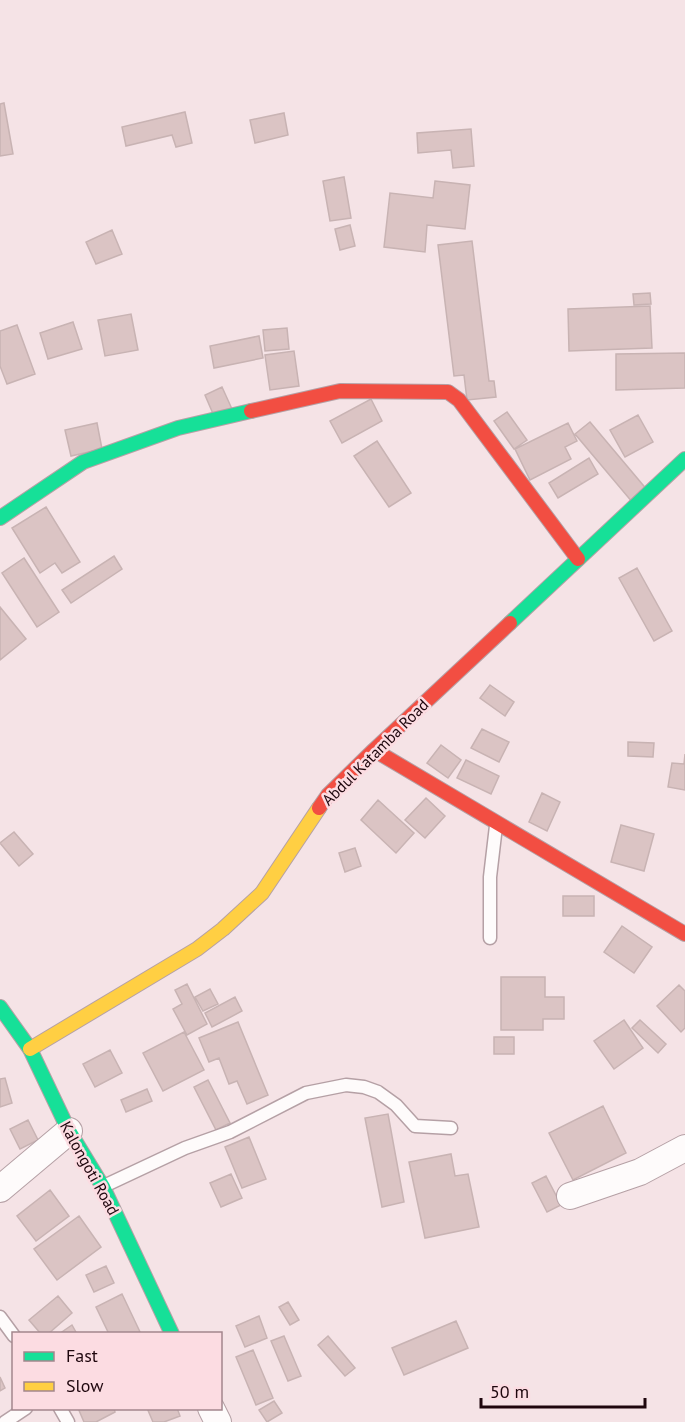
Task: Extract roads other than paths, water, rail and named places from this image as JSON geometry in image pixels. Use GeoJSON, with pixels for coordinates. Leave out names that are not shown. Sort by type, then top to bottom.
{"type":"FeatureCollection","features":[{"type":"Feature","properties":{"kind":"street"},"geometry":{"type":"LineString","coordinates":[[0,518],[83,462],[178,428],[340,391],[448,392],[459,400],[578,559]]}},
{"type":"Feature","properties":{"kind":"street","name":"Abdul Katamba Road"},"geometry":{"type":"LineString","coordinates":[[30,1049],[197,949],[223,929],[262,893],[328,795],[685,459]]}},
{"type":"Feature","properties":{"kind":"street"},"geometry":{"type":"LineString","coordinates":[[374,750],[685,934]]}},
{"type":"Feature","properties":{"kind":"street","name":"Kalongoti Road"},"geometry":{"type":"LineString","coordinates":[[0,1007],[30,1049],[69,1131],[103,1187],[171,1332]]}},
{"type":"Feature","properties":{"kind":"street"},"geometry":{"type":"LineString","coordinates":[[0,1190],[69,1131]]}},
{"type":"Feature","properties":{"kind":"street"},"geometry":{"type":"LineString","coordinates":[[570,1196],[640,1172],[685,1148]]}},
{"type":"Feature","properties":{"kind":"lane"},"geometry":{"type":"LineString","coordinates":[[490,938],[490,877],[496,822]]}},
{"type":"Feature","properties":{"kind":"lane"},"geometry":{"type":"LineString","coordinates":[[103,1187],[185,1148],[230,1132],[306,1093],[346,1085],[364,1087],[378,1092],[396,1104],[415,1126],[451,1128]]}},
{"type":"Feature","properties":{"kind":"lane"},"geometry":{"type":"LineString","coordinates":[[0,1317],[12,1333]]}},
{"type":"Feature","properties":{"kind":"lane"},"geometry":{"type":"LineString","coordinates":[[5,1422],[23,1410]]}}]}
